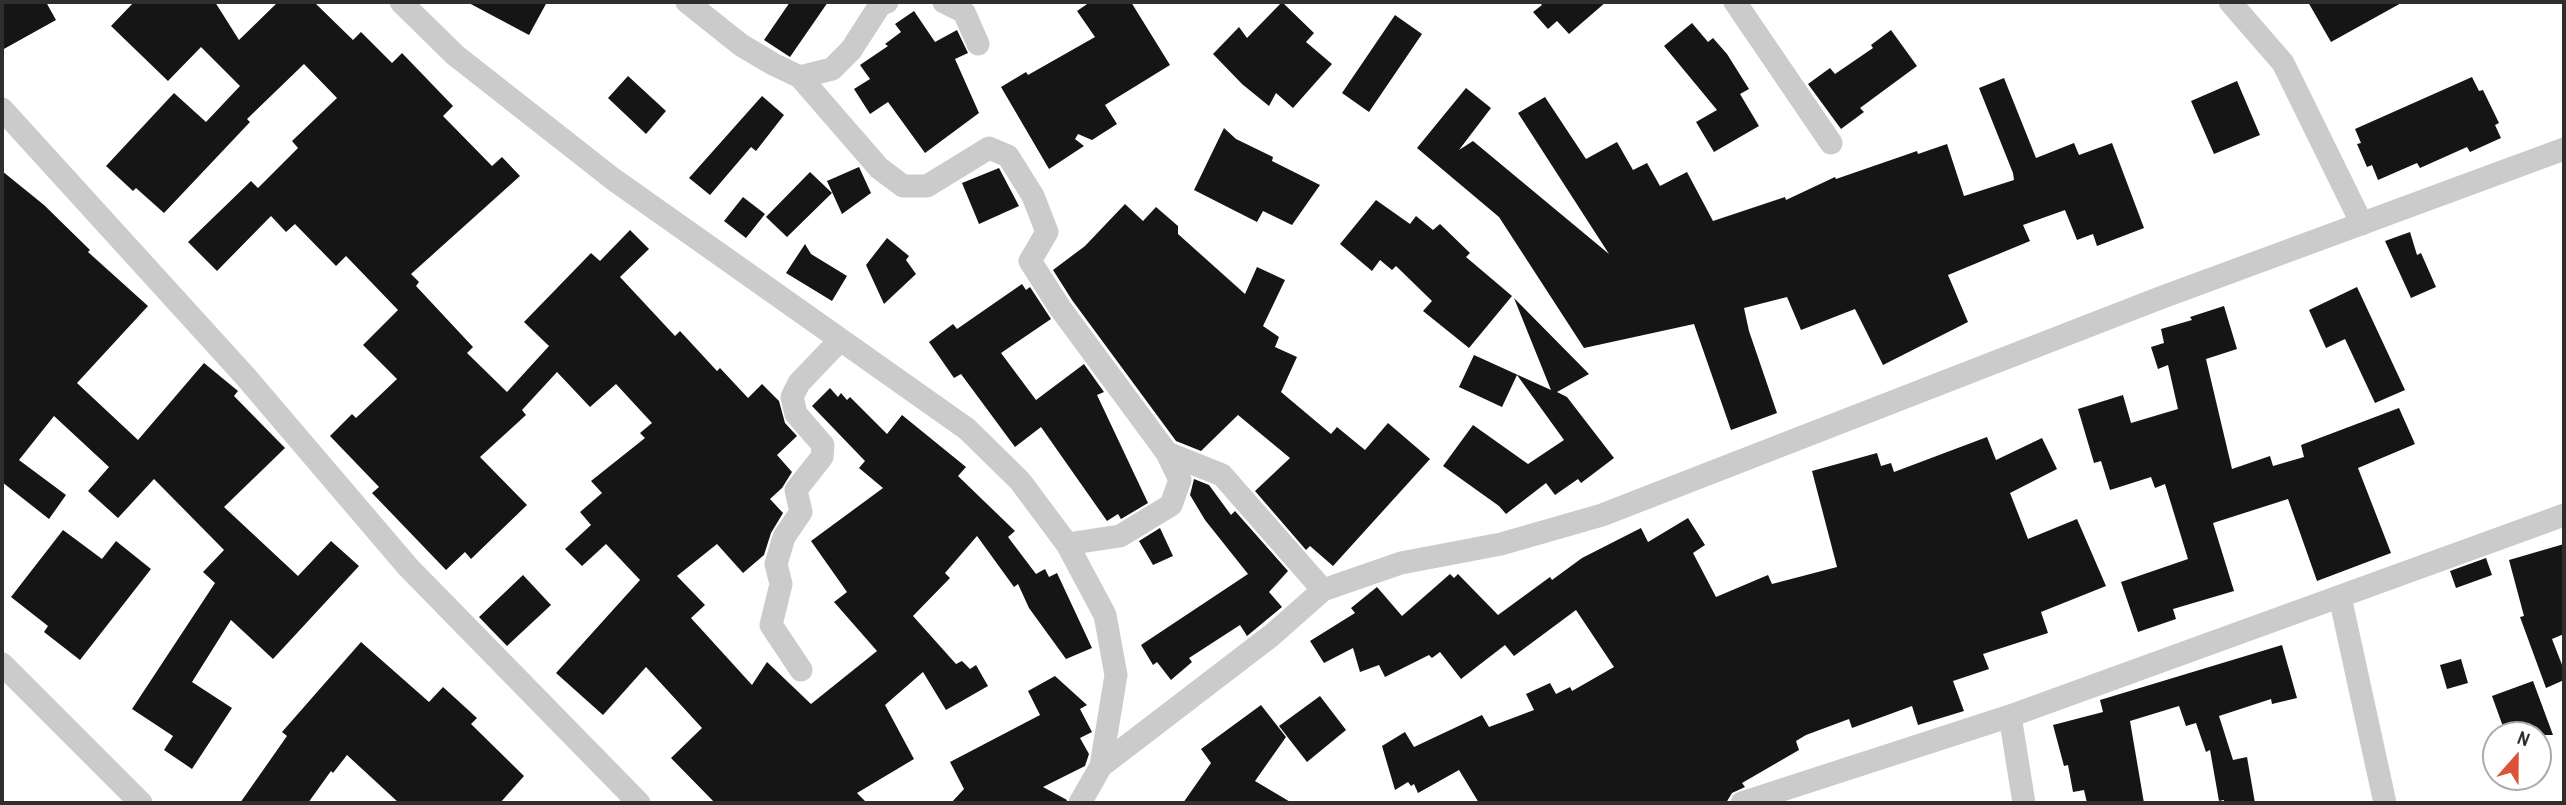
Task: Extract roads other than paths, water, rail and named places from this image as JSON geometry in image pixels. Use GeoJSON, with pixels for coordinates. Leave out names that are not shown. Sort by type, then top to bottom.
{"type":"FeatureCollection","features":[{"type":"Feature","properties":{"kind":"street"},"geometry":{"type":"LineString","coordinates":[[401,2],[455,55],[613,179],[967,429],[1020,481],[1067,544],[1105,615],[1116,675],[1101,766],[1080,803]]}},
{"type":"Feature","properties":{"kind":"street"},"geometry":{"type":"LineString","coordinates":[[687,2],[741,45],[800,77],[879,168],[903,186],[927,186],[989,148],[1008,156],[1033,196],[1047,232],[1030,261],[1060,308],[1167,453],[1180,480],[1171,505],[1120,536],[1067,544]]}},
{"type":"Feature","properties":{"kind":"street"},"geometry":{"type":"LineString","coordinates":[[800,77],[832,69],[851,50],[880,5],[887,2]]}},
{"type":"Feature","properties":{"kind":"street"},"geometry":{"type":"LineString","coordinates":[[944,2],[964,12],[978,44]]}},
{"type":"Feature","properties":{"kind":"street"},"geometry":{"type":"LineString","coordinates":[[1735,2],[1831,143]]}},
{"type":"Feature","properties":{"kind":"street"},"geometry":{"type":"LineString","coordinates":[[2230,2],[2283,63],[2362,224]]}},
{"type":"Feature","properties":{"kind":"street"},"geometry":{"type":"LineString","coordinates":[[2,109],[245,376],[408,567],[639,803]]}},
{"type":"Feature","properties":{"kind":"street"},"geometry":{"type":"LineString","coordinates":[[1101,766],[1272,635],[1323,590],[1401,563],[1501,544],[1602,515],[2161,298],[2564,149]]}},
{"type":"Feature","properties":{"kind":"street"},"geometry":{"type":"LineString","coordinates":[[801,670],[771,625],[780,584],[776,564],[784,537],[801,512],[796,491],[822,457],[823,444],[796,414],[792,397],[799,383],[841,340]]}},
{"type":"Feature","properties":{"kind":"street"},"geometry":{"type":"LineString","coordinates":[[1167,453],[1222,475],[1323,590]]}},
{"type":"Feature","properties":{"kind":"street"},"geometry":{"type":"LineString","coordinates":[[1742,803],[2010,716],[2564,515]]}},
{"type":"Feature","properties":{"kind":"street"},"geometry":{"type":"LineString","coordinates":[[2340,597],[2385,803]]}},
{"type":"Feature","properties":{"kind":"street"},"geometry":{"type":"LineString","coordinates":[[2,664],[141,803]]}},
{"type":"Feature","properties":{"kind":"street"},"geometry":{"type":"LineString","coordinates":[[2010,716],[2024,803]]}}]}
